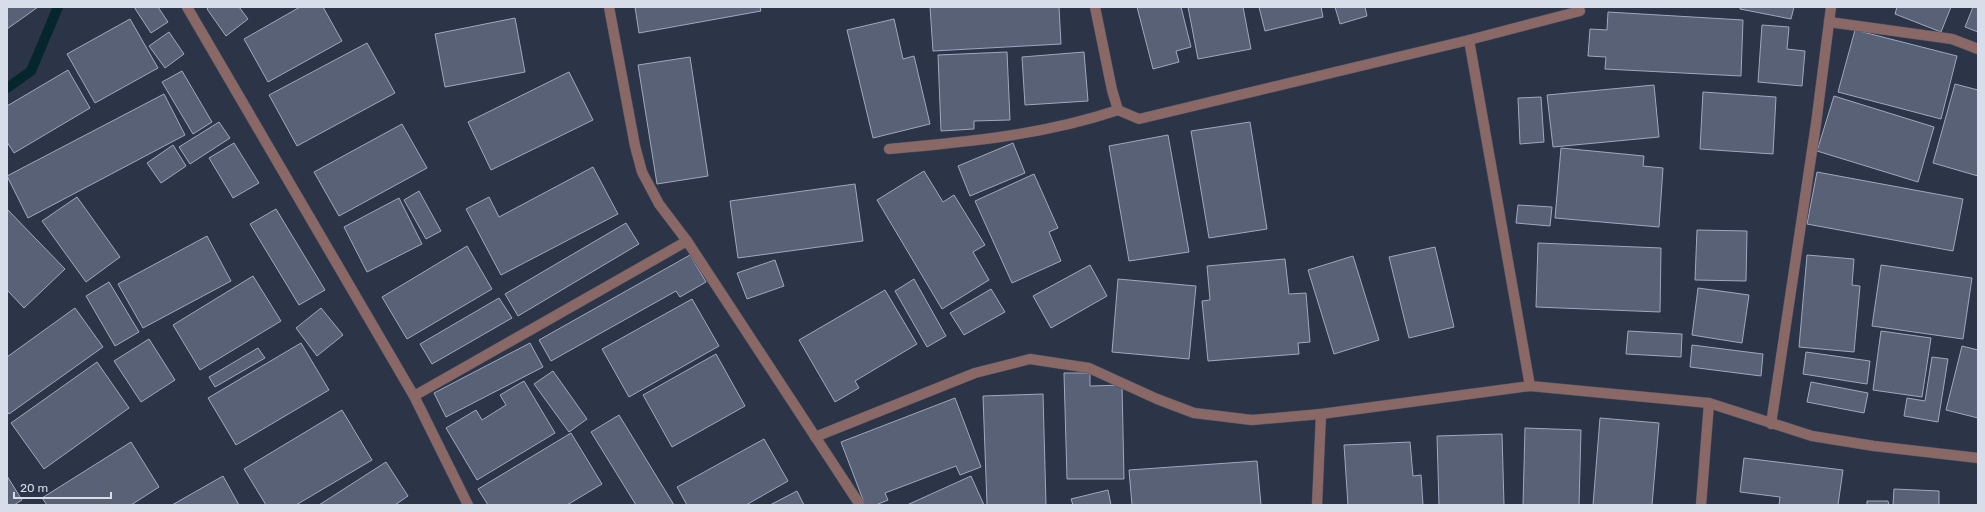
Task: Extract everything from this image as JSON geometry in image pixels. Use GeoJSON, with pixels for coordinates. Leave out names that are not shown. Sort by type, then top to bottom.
{"type":"FeatureCollection","features":[{"type":"Feature","properties":{"kind":"street"},"geometry":{"type":"LineString","coordinates":[[187,7],[414,396],[468,505]]}},
{"type":"Feature","properties":{"kind":"street"},"geometry":{"type":"LineString","coordinates":[[609,7],[635,146],[642,172],[659,204],[687,241],[860,505]]}},
{"type":"Feature","properties":{"kind":"street"},"geometry":{"type":"LineString","coordinates":[[1095,7],[1112,90],[1118,110]]}},
{"type":"Feature","properties":{"kind":"street"},"geometry":{"type":"LineString","coordinates":[[1771,424],[1816,124],[1831,7]]}},
{"type":"Feature","properties":{"kind":"street"},"geometry":{"type":"LineString","coordinates":[[889,149],[969,141],[1060,126],[1084,121],[1118,110],[1139,119],[1469,40],[1580,11]]}},
{"type":"Feature","properties":{"kind":"street"},"geometry":{"type":"LineString","coordinates":[[1829,22],[1952,39],[1978,49]]}},
{"type":"Feature","properties":{"kind":"street"},"geometry":{"type":"LineString","coordinates":[[1469,40],[1530,386]]}},
{"type":"Feature","properties":{"kind":"street"},"geometry":{"type":"LineString","coordinates":[[414,396],[687,241]]}},
{"type":"Feature","properties":{"kind":"street"},"geometry":{"type":"LineString","coordinates":[[815,437],[975,373],[1030,359],[1088,368],[1157,399],[1194,412],[1252,420],[1321,414],[1530,386],[1709,403],[1812,436],[1858,444],[1978,458]]}},
{"type":"Feature","properties":{"kind":"street"},"geometry":{"type":"LineString","coordinates":[[1701,505],[1709,403]]}},
{"type":"Feature","properties":{"kind":"street"},"geometry":{"type":"LineString","coordinates":[[1317,505],[1321,414]]}},
{"type":"Feature","properties":{"kind":"building"},"geometry":{"type":"Polygon","coordinates":[[[7,7],[38,7],[7,29],[7,7]]]}},
{"type":"Feature","properties":{"kind":"building"},"geometry":{"type":"Polygon","coordinates":[[[134,7],[158,7],[168,22],[151,33],[134,7]]]}},
{"type":"Feature","properties":{"kind":"building"},"geometry":{"type":"Polygon","coordinates":[[[209,7],[239,7],[248,19],[226,36],[207,9],[209,7]]]}},
{"type":"Feature","properties":{"kind":"building"},"geometry":{"type":"Polygon","coordinates":[[[300,7],[323,7],[342,41],[268,82],[244,39],[300,7]]]}},
{"type":"Feature","properties":{"kind":"building"},"geometry":{"type":"Polygon","coordinates":[[[635,7],[760,7],[761,11],[639,33],[635,7]]]}},
{"type":"Feature","properties":{"kind":"building"},"geometry":{"type":"Polygon","coordinates":[[[930,7],[1059,7],[1061,44],[933,51],[930,7]]]}},
{"type":"Feature","properties":{"kind":"building"},"geometry":{"type":"Polygon","coordinates":[[[1137,7],[1181,7],[1191,47],[1176,51],[1179,62],[1153,69],[1137,7]]]}},
{"type":"Feature","properties":{"kind":"building"},"geometry":{"type":"Polygon","coordinates":[[[1188,7],[1243,7],[1251,49],[1198,59],[1188,7]]]}},
{"type":"Feature","properties":{"kind":"building"},"geometry":{"type":"Polygon","coordinates":[[[1259,7],[1321,7],[1323,17],[1265,31],[1259,7]]]}},
{"type":"Feature","properties":{"kind":"building"},"geometry":{"type":"Polygon","coordinates":[[[1335,7],[1365,7],[1367,16],[1340,24],[1335,7]]]}},
{"type":"Feature","properties":{"kind":"building"},"geometry":{"type":"Polygon","coordinates":[[[1740,7],[1794,7],[1791,19],[1740,9],[1740,7]]]}},
{"type":"Feature","properties":{"kind":"building"},"geometry":{"type":"Polygon","coordinates":[[[1897,7],[1951,7],[1941,32],[1895,14],[1897,7]]]}},
{"type":"Feature","properties":{"kind":"building"},"geometry":{"type":"Polygon","coordinates":[[[1973,7],[1978,7],[1978,32],[1965,27],[1973,7]]]}},
{"type":"Feature","properties":{"kind":"building"},"geometry":{"type":"Polygon","coordinates":[[[1608,12],[1743,20],[1741,76],[1605,69],[1606,57],[1588,56],[1590,29],[1607,30],[1608,12]]]}},
{"type":"Feature","properties":{"kind":"building"},"geometry":{"type":"Polygon","coordinates":[[[515,18],[525,72],[445,87],[435,34],[515,18]]]}},
{"type":"Feature","properties":{"kind":"building"},"geometry":{"type":"Polygon","coordinates":[[[130,19],[158,68],[95,103],[67,54],[130,19]]]}},
{"type":"Feature","properties":{"kind":"building"},"geometry":{"type":"Polygon","coordinates":[[[894,19],[903,59],[914,56],[930,124],[873,138],[847,30],[894,19]]]}},
{"type":"Feature","properties":{"kind":"building"},"geometry":{"type":"Polygon","coordinates":[[[1762,25],[1789,27],[1787,49],[1805,51],[1802,86],[1758,82],[1762,25]]]}},
{"type":"Feature","properties":{"kind":"building"},"geometry":{"type":"Polygon","coordinates":[[[1855,30],[1957,56],[1941,119],[1838,92],[1855,30]]]}},
{"type":"Feature","properties":{"kind":"building"},"geometry":{"type":"Polygon","coordinates":[[[169,32],[184,54],[165,68],[149,46],[169,32]]]}},
{"type":"Feature","properties":{"kind":"building"},"geometry":{"type":"Polygon","coordinates":[[[367,43],[395,93],[297,146],[269,95],[367,43]]]}},
{"type":"Feature","properties":{"kind":"building"},"geometry":{"type":"Polygon","coordinates":[[[1007,52],[1010,120],[974,121],[974,129],[941,131],[938,55],[1007,52]]]}},
{"type":"Feature","properties":{"kind":"building"},"geometry":{"type":"Polygon","coordinates":[[[1084,52],[1088,101],[1025,105],[1022,57],[1084,52]]]}},
{"type":"Feature","properties":{"kind":"building"},"geometry":{"type":"Polygon","coordinates":[[[690,57],[708,176],[657,184],[638,65],[690,57]]]}},
{"type":"Feature","properties":{"kind":"building"},"geometry":{"type":"Polygon","coordinates":[[[68,70],[90,108],[14,153],[7,142],[7,106],[68,70]]]}},
{"type":"Feature","properties":{"kind":"building"},"geometry":{"type":"Polygon","coordinates":[[[182,71],[212,122],[193,134],[162,82],[182,71]]]}},
{"type":"Feature","properties":{"kind":"building"},"geometry":{"type":"Polygon","coordinates":[[[569,72],[593,120],[491,170],[468,122],[569,72]]]}},
{"type":"Feature","properties":{"kind":"building"},"geometry":{"type":"Polygon","coordinates":[[[1955,84],[1978,90],[1978,176],[1933,163],[1955,84]]]}},
{"type":"Feature","properties":{"kind":"building"},"geometry":{"type":"Polygon","coordinates":[[[1654,85],[1659,137],[1553,147],[1547,95],[1654,85]]]}},
{"type":"Feature","properties":{"kind":"building"},"geometry":{"type":"Polygon","coordinates":[[[1703,92],[1776,97],[1773,154],[1700,149],[1703,92]]]}},
{"type":"Feature","properties":{"kind":"building"},"geometry":{"type":"Polygon","coordinates":[[[164,94],[185,135],[28,218],[7,176],[164,94]]]}},
{"type":"Feature","properties":{"kind":"building"},"geometry":{"type":"Polygon","coordinates":[[[1834,96],[1934,127],[1918,182],[1817,151],[1834,96]]]}},
{"type":"Feature","properties":{"kind":"building"},"geometry":{"type":"Polygon","coordinates":[[[1541,97],[1544,142],[1520,144],[1518,98],[1541,97]]]}},
{"type":"Feature","properties":{"kind":"building"},"geometry":{"type":"Polygon","coordinates":[[[219,122],[230,138],[190,164],[179,147],[219,122]]]}},
{"type":"Feature","properties":{"kind":"building"},"geometry":{"type":"Polygon","coordinates":[[[1250,122],[1267,229],[1209,238],[1191,131],[1250,122]]]}},
{"type":"Feature","properties":{"kind":"building"},"geometry":{"type":"Polygon","coordinates":[[[402,124],[427,168],[339,216],[314,172],[402,124]]]}},
{"type":"Feature","properties":{"kind":"building"},"geometry":{"type":"Polygon","coordinates":[[[1168,135],[1189,252],[1129,261],[1109,146],[1168,135]]]}},
{"type":"Feature","properties":{"kind":"building"},"geometry":{"type":"Polygon","coordinates":[[[234,143],[259,183],[233,198],[209,158],[234,143]]]}},
{"type":"Feature","properties":{"kind":"building"},"geometry":{"type":"Polygon","coordinates":[[[1013,143],[1025,173],[970,196],[958,166],[1013,143]]]}},
{"type":"Feature","properties":{"kind":"building"},"geometry":{"type":"Polygon","coordinates":[[[173,145],[186,166],[161,183],[147,163],[173,145]]]}},
{"type":"Feature","properties":{"kind":"building"},"geometry":{"type":"Polygon","coordinates":[[[1561,148],[1644,156],[1643,166],[1663,168],[1659,227],[1555,218],[1561,148]]]}},
{"type":"Feature","properties":{"kind":"building"},"geometry":{"type":"Polygon","coordinates":[[[593,167],[618,214],[501,275],[466,209],[489,197],[499,217],[593,167]]]}},
{"type":"Feature","properties":{"kind":"building"},"geometry":{"type":"Polygon","coordinates":[[[924,171],[943,202],[954,195],[985,245],[973,252],[989,280],[942,309],[877,200],[924,171]]]}},
{"type":"Feature","properties":{"kind":"building"},"geometry":{"type":"Polygon","coordinates":[[[1817,172],[1963,199],[1953,251],[1807,224],[1817,172]]]}},
{"type":"Feature","properties":{"kind":"building"},"geometry":{"type":"Polygon","coordinates":[[[1034,174],[1058,228],[1049,232],[1061,261],[1012,283],[975,201],[1034,174]]]}},
{"type":"Feature","properties":{"kind":"building"},"geometry":{"type":"Polygon","coordinates":[[[855,184],[863,241],[738,258],[730,201],[855,184]]]}},
{"type":"Feature","properties":{"kind":"building"},"geometry":{"type":"Polygon","coordinates":[[[419,191],[441,231],[426,239],[404,200],[419,191]]]}},
{"type":"Feature","properties":{"kind":"building"},"geometry":{"type":"Polygon","coordinates":[[[77,197],[120,257],[86,282],[42,221],[77,197]]]}},
{"type":"Feature","properties":{"kind":"building"},"geometry":{"type":"Polygon","coordinates":[[[399,198],[422,244],[367,272],[344,227],[399,198]]]}},
{"type":"Feature","properties":{"kind":"building"},"geometry":{"type":"Polygon","coordinates":[[[1518,205],[1552,207],[1550,226],[1516,223],[1518,205]]]}},
{"type":"Feature","properties":{"kind":"building"},"geometry":{"type":"Polygon","coordinates":[[[7,209],[65,269],[24,308],[7,290],[7,209]]]}},
{"type":"Feature","properties":{"kind":"building"},"geometry":{"type":"Polygon","coordinates":[[[276,209],[325,290],[299,305],[250,224],[276,209]]]}},
{"type":"Feature","properties":{"kind":"building"},"geometry":{"type":"Polygon","coordinates":[[[626,223],[639,244],[518,316],[505,294],[626,223]]]}},
{"type":"Feature","properties":{"kind":"building"},"geometry":{"type":"Polygon","coordinates":[[[1697,230],[1747,231],[1746,281],[1695,280],[1697,230]]]}},
{"type":"Feature","properties":{"kind":"building"},"geometry":{"type":"Polygon","coordinates":[[[207,236],[231,281],[143,328],[118,284],[207,236]]]}},
{"type":"Feature","properties":{"kind":"building"},"geometry":{"type":"Polygon","coordinates":[[[1538,243],[1661,248],[1660,312],[1536,307],[1538,243]]]}},
{"type":"Feature","properties":{"kind":"building"},"geometry":{"type":"Polygon","coordinates":[[[467,246],[492,289],[407,339],[382,297],[467,246]]]}},
{"type":"Feature","properties":{"kind":"building"},"geometry":{"type":"Polygon","coordinates":[[[1435,247],[1454,327],[1409,338],[1389,257],[1435,247]]]}},
{"type":"Feature","properties":{"kind":"building"},"geometry":{"type":"Polygon","coordinates":[[[690,255],[706,282],[680,297],[676,291],[551,361],[539,340],[690,255]]]}},
{"type":"Feature","properties":{"kind":"building"},"geometry":{"type":"Polygon","coordinates":[[[1807,255],[1854,259],[1852,285],[1860,286],[1854,352],[1799,347],[1807,255]]]}},
{"type":"Feature","properties":{"kind":"building"},"geometry":{"type":"Polygon","coordinates":[[[1353,256],[1379,340],[1334,354],[1308,270],[1353,256]]]}},
{"type":"Feature","properties":{"kind":"building"},"geometry":{"type":"Polygon","coordinates":[[[1285,259],[1289,294],[1306,293],[1310,342],[1298,343],[1299,354],[1208,361],[1202,301],[1210,300],[1207,266],[1285,259]]]}},
{"type":"Feature","properties":{"kind":"building"},"geometry":{"type":"Polygon","coordinates":[[[775,260],[784,286],[747,299],[737,273],[775,260]]]}},
{"type":"Feature","properties":{"kind":"building"},"geometry":{"type":"Polygon","coordinates":[[[1090,265],[1107,296],[1051,328],[1033,296],[1090,265]]]}},
{"type":"Feature","properties":{"kind":"building"},"geometry":{"type":"Polygon","coordinates":[[[1881,265],[1972,278],[1963,339],[1872,326],[1881,265]]]}},
{"type":"Feature","properties":{"kind":"building"},"geometry":{"type":"Polygon","coordinates":[[[253,276],[281,321],[200,370],[173,325],[253,276]]]}},
{"type":"Feature","properties":{"kind":"building"},"geometry":{"type":"Polygon","coordinates":[[[914,279],[946,336],[927,347],[895,291],[914,279]]]}},
{"type":"Feature","properties":{"kind":"building"},"geometry":{"type":"Polygon","coordinates":[[[1118,279],[1196,286],[1189,359],[1112,352],[1118,279]]]}},
{"type":"Feature","properties":{"kind":"building"},"geometry":{"type":"Polygon","coordinates":[[[109,282],[139,332],[115,346],[86,296],[109,282]]]}},
{"type":"Feature","properties":{"kind":"building"},"geometry":{"type":"Polygon","coordinates":[[[1698,288],[1749,295],[1742,343],[1692,335],[1698,288]]]}},
{"type":"Feature","properties":{"kind":"building"},"geometry":{"type":"Polygon","coordinates":[[[991,289],[1005,312],[964,335],[950,313],[991,289]]]}},
{"type":"Feature","properties":{"kind":"building"},"geometry":{"type":"Polygon","coordinates":[[[885,290],[917,344],[855,381],[859,388],[835,402],[799,340],[885,290]]]}},
{"type":"Feature","properties":{"kind":"building"},"geometry":{"type":"Polygon","coordinates":[[[499,298],[512,318],[432,364],[420,344],[499,298]]]}},
{"type":"Feature","properties":{"kind":"building"},"geometry":{"type":"Polygon","coordinates":[[[692,299],[719,346],[629,397],[602,349],[692,299]]]}},
{"type":"Feature","properties":{"kind":"building"},"geometry":{"type":"Polygon","coordinates":[[[75,308],[103,347],[9,414],[7,411],[7,357],[75,308]]]}},
{"type":"Feature","properties":{"kind":"building"},"geometry":{"type":"Polygon","coordinates":[[[321,308],[343,335],[317,356],[296,328],[321,308]]]}},
{"type":"Feature","properties":{"kind":"building"},"geometry":{"type":"Polygon","coordinates":[[[1628,331],[1682,334],[1681,357],[1626,354],[1628,331]]]}},
{"type":"Feature","properties":{"kind":"building"},"geometry":{"type":"Polygon","coordinates":[[[1881,331],[1931,338],[1922,397],[1873,390],[1881,331]]]}},
{"type":"Feature","properties":{"kind":"building"},"geometry":{"type":"Polygon","coordinates":[[[149,339],[175,380],[141,402],[114,361],[149,339]]]}},
{"type":"Feature","properties":{"kind":"building"},"geometry":{"type":"Polygon","coordinates":[[[301,343],[329,390],[236,445],[208,398],[301,343]]]}},
{"type":"Feature","properties":{"kind":"building"},"geometry":{"type":"Polygon","coordinates":[[[530,343],[543,367],[446,417],[434,393],[530,343]]]}},
{"type":"Feature","properties":{"kind":"building"},"geometry":{"type":"Polygon","coordinates":[[[1692,345],[1763,354],[1761,376],[1690,367],[1692,345]]]}},
{"type":"Feature","properties":{"kind":"building"},"geometry":{"type":"Polygon","coordinates":[[[1962,346],[1978,350],[1978,418],[1946,410],[1962,346]]]}},
{"type":"Feature","properties":{"kind":"building"},"geometry":{"type":"Polygon","coordinates":[[[258,348],[265,358],[215,387],[209,377],[258,348]]]}},
{"type":"Feature","properties":{"kind":"building"},"geometry":{"type":"Polygon","coordinates":[[[1806,352],[1870,361],[1867,384],[1803,374],[1806,352]]]}},
{"type":"Feature","properties":{"kind":"building"},"geometry":{"type":"Polygon","coordinates":[[[716,354],[745,406],[672,447],[643,395],[716,354]]]}},
{"type":"Feature","properties":{"kind":"building"},"geometry":{"type":"Polygon","coordinates":[[[1932,357],[1948,359],[1938,422],[1904,416],[1907,398],[1925,401],[1932,357]]]}},
{"type":"Feature","properties":{"kind":"building"},"geometry":{"type":"Polygon","coordinates":[[[97,362],[129,408],[44,469],[11,423],[97,362]]]}},
{"type":"Feature","properties":{"kind":"building"},"geometry":{"type":"Polygon","coordinates":[[[553,371],[587,419],[569,432],[534,384],[553,371]]]}},
{"type":"Feature","properties":{"kind":"building"},"geometry":{"type":"Polygon","coordinates":[[[1064,373],[1090,373],[1090,386],[1122,385],[1124,479],[1067,479],[1064,373]]]}},
{"type":"Feature","properties":{"kind":"building"},"geometry":{"type":"Polygon","coordinates":[[[524,381],[555,433],[477,480],[446,428],[476,410],[482,420],[506,405],[500,395],[524,381]]]}},
{"type":"Feature","properties":{"kind":"building"},"geometry":{"type":"Polygon","coordinates":[[[1811,382],[1868,393],[1864,413],[1807,402],[1811,382]]]}},
{"type":"Feature","properties":{"kind":"building"},"geometry":{"type":"Polygon","coordinates":[[[1043,394],[1046,505],[987,505],[983,396],[1043,394]]]}},
{"type":"Feature","properties":{"kind":"building"},"geometry":{"type":"Polygon","coordinates":[[[955,398],[981,467],[960,475],[956,466],[885,493],[888,500],[876,505],[865,505],[841,442],[955,398]]]}},
{"type":"Feature","properties":{"kind":"building"},"geometry":{"type":"Polygon","coordinates":[[[342,410],[372,460],[296,505],[266,505],[244,469],[342,410]]]}},
{"type":"Feature","properties":{"kind":"building"},"geometry":{"type":"Polygon","coordinates":[[[619,415],[674,505],[636,505],[591,432],[619,415]]]}},
{"type":"Feature","properties":{"kind":"building"},"geometry":{"type":"Polygon","coordinates":[[[1600,418],[1659,423],[1652,505],[1593,505],[1600,418]]]}},
{"type":"Feature","properties":{"kind":"building"},"geometry":{"type":"Polygon","coordinates":[[[1525,428],[1581,430],[1579,505],[1523,505],[1525,428]]]}},
{"type":"Feature","properties":{"kind":"building"},"geometry":{"type":"Polygon","coordinates":[[[571,433],[602,484],[567,505],[488,505],[478,489],[571,433]]]}},
{"type":"Feature","properties":{"kind":"building"},"geometry":{"type":"Polygon","coordinates":[[[1502,434],[1504,505],[1439,505],[1437,436],[1502,434]]]}},
{"type":"Feature","properties":{"kind":"building"},"geometry":{"type":"Polygon","coordinates":[[[764,439],[788,481],[746,505],[687,505],[677,487],[764,439]]]}},
{"type":"Feature","properties":{"kind":"building"},"geometry":{"type":"Polygon","coordinates":[[[131,442],[159,487],[131,505],[47,505],[42,498],[131,442]]]}},
{"type":"Feature","properties":{"kind":"building"},"geometry":{"type":"Polygon","coordinates":[[[1410,442],[1413,476],[1421,475],[1423,505],[1348,505],[1344,445],[1410,442]]]}},
{"type":"Feature","properties":{"kind":"building"},"geometry":{"type":"Polygon","coordinates":[[[1744,458],[1843,470],[1838,505],[1779,505],[1780,497],[1740,492],[1744,458]]]}},
{"type":"Feature","properties":{"kind":"building"},"geometry":{"type":"Polygon","coordinates":[[[1257,461],[1261,505],[1132,505],[1129,470],[1257,461]]]}},
{"type":"Feature","properties":{"kind":"building"},"geometry":{"type":"Polygon","coordinates":[[[386,462],[408,496],[395,505],[319,505],[386,462]]]}},
{"type":"Feature","properties":{"kind":"building"},"geometry":{"type":"Polygon","coordinates":[[[7,476],[22,500],[14,505],[7,505],[7,476]]]}},
{"type":"Feature","properties":{"kind":"building"},"geometry":{"type":"Polygon","coordinates":[[[223,476],[239,505],[172,505],[223,476]]]}},
{"type":"Feature","properties":{"kind":"building"},"geometry":{"type":"Polygon","coordinates":[[[971,476],[984,505],[907,505],[971,476]]]}},
{"type":"Feature","properties":{"kind":"building"},"geometry":{"type":"Polygon","coordinates":[[[1894,489],[1939,491],[1939,505],[1893,505],[1894,489]]]}},
{"type":"Feature","properties":{"kind":"building"},"geometry":{"type":"Polygon","coordinates":[[[1108,490],[1111,505],[1073,505],[1071,499],[1108,490]]]}},
{"type":"Feature","properties":{"kind":"building"},"geometry":{"type":"Polygon","coordinates":[[[797,491],[804,505],[770,505],[797,491]]]}},
{"type":"Feature","properties":{"kind":"building"},"geometry":{"type":"Polygon","coordinates":[[[1867,501],[1888,501],[1889,505],[1867,505],[1867,501]]]}},
{"type":"Feature","properties":{"kind":"waterway"},"geometry":{"type":"LineString","coordinates":[[7,88],[31,71],[58,7]]}}]}
